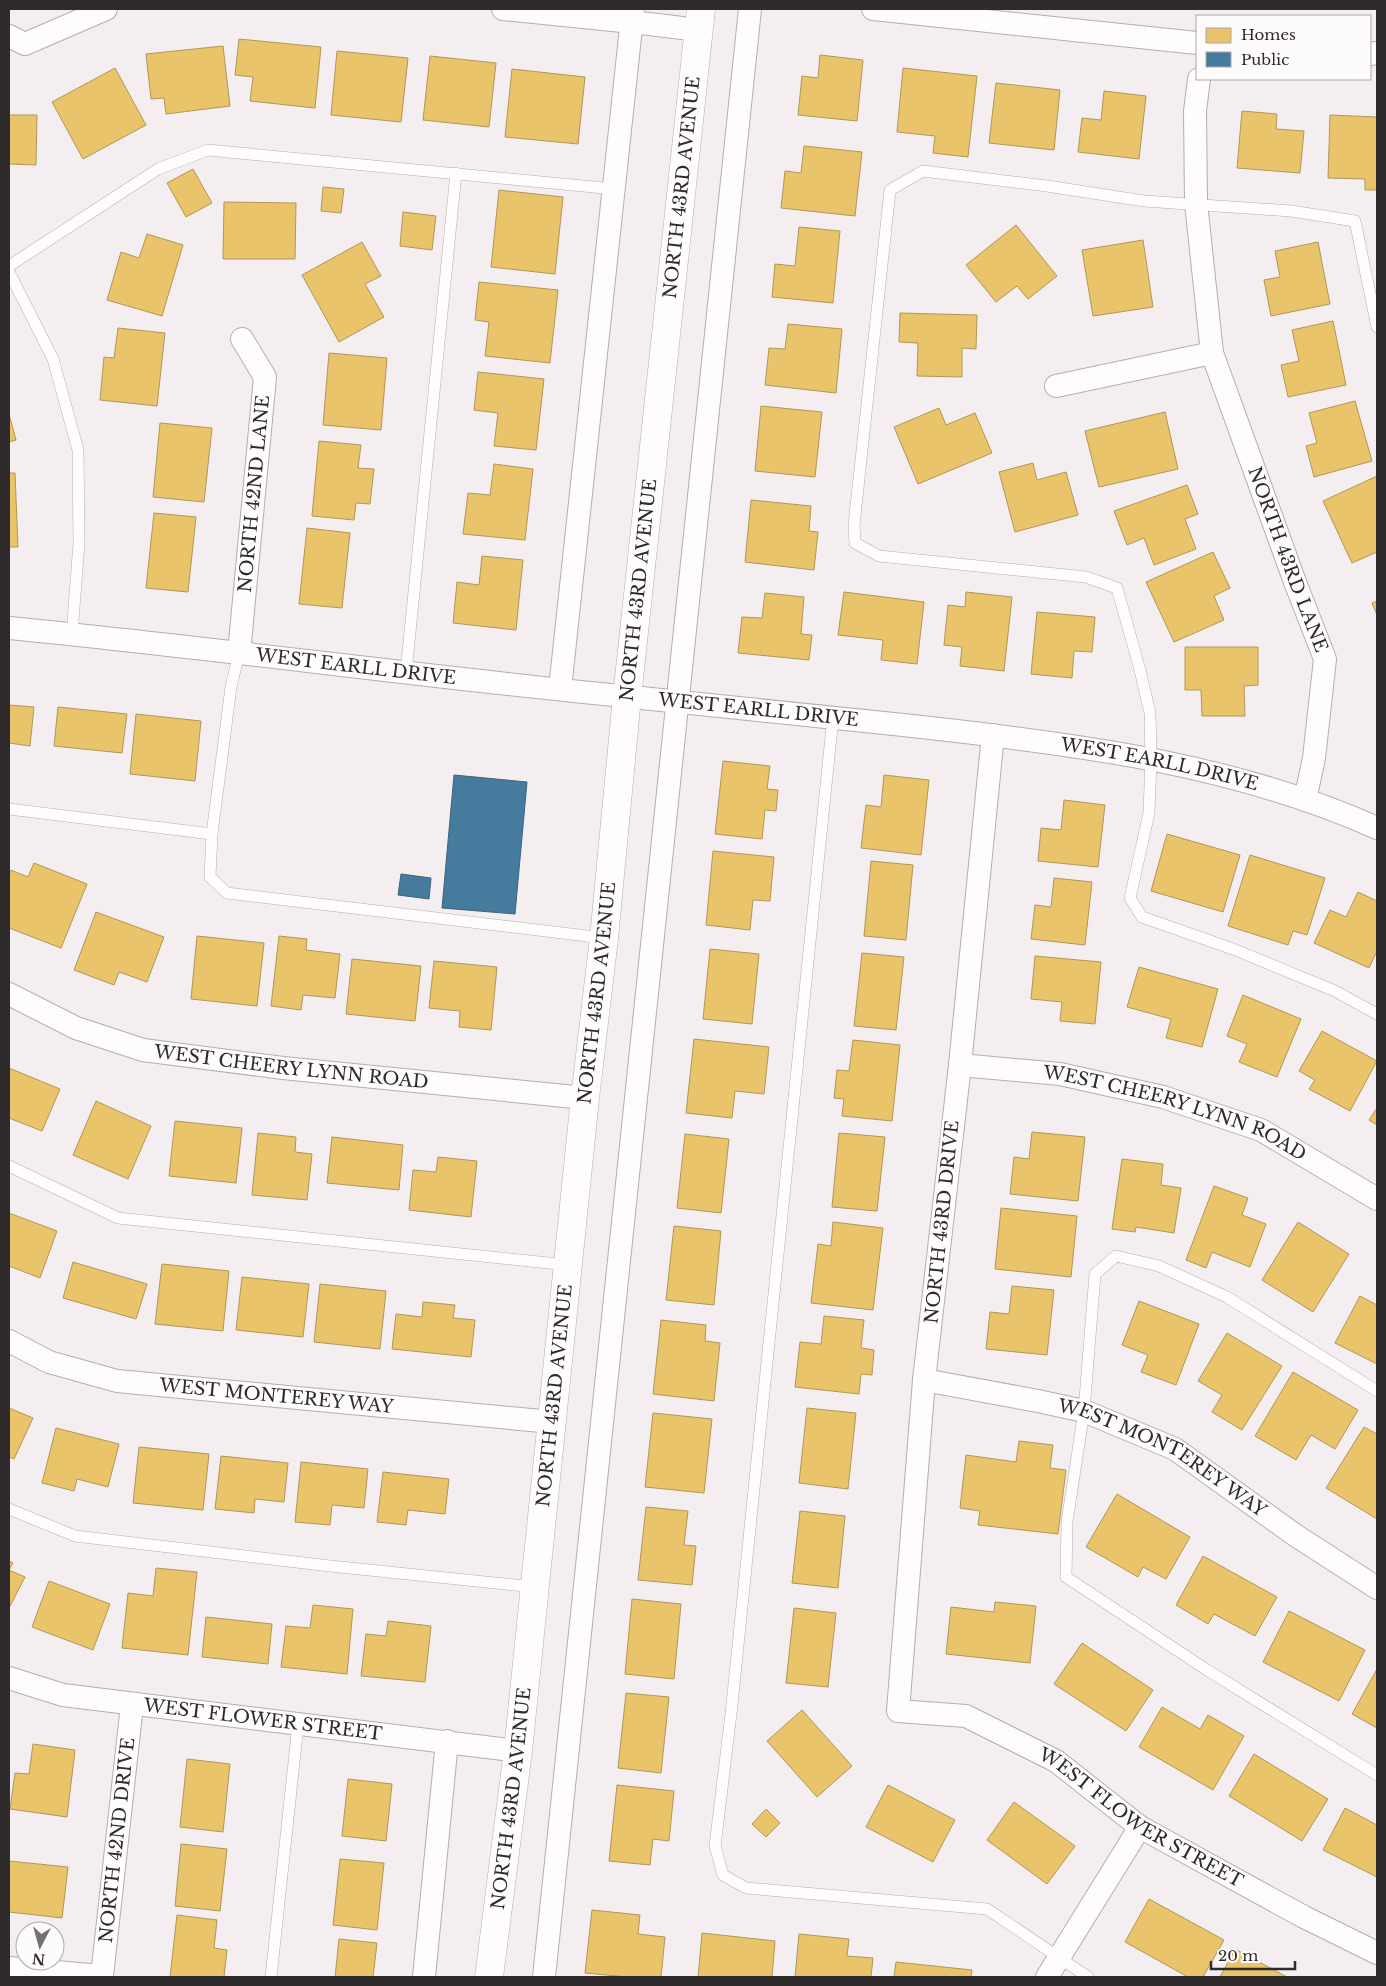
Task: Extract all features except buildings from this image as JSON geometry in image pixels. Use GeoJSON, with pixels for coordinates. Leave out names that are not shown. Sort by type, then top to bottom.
{"type":"FeatureCollection","features":[{"type":"Feature","properties":{"kind":"main road","name":"NORTH 43RD AVENUE"},"geometry":{"type":"LineString","coordinates":[[489,1977],[518,1751],[585,1098],[604,938],[627,697],[700,20]]}},
{"type":"Feature","properties":{"kind":"street"},"geometry":{"type":"LineString","coordinates":[[9,36],[25,44],[106,9]]}},
{"type":"Feature","properties":{"kind":"street"},"geometry":{"type":"LineString","coordinates":[[503,9],[700,20]]}},
{"type":"Feature","properties":{"kind":"street"},"geometry":{"type":"LineString","coordinates":[[544,1977],[750,9]]}},
{"type":"Feature","properties":{"kind":"street"},"geometry":{"type":"LineString","coordinates":[[873,9],[1196,43]]}},
{"type":"Feature","properties":{"kind":"street"},"geometry":{"type":"LineString","coordinates":[[560,689],[632,15]]}},
{"type":"Feature","properties":{"kind":"street","name":"NORTH 43RD LANE"},"geometry":{"type":"LineString","coordinates":[[1199,80],[1196,112],[1196,203],[1212,353],[1325,659],[1314,758],[1305,800]]}},
{"type":"Feature","properties":{"kind":"street","name":"NORTH 42ND LANE"},"geometry":{"type":"LineString","coordinates":[[239,653],[264,377],[242,339]]}},
{"type":"Feature","properties":{"kind":"street"},"geometry":{"type":"LineString","coordinates":[[1056,386],[1212,353]]}},
{"type":"Feature","properties":{"kind":"street","name":"WEST EARLL DRIVE"},"geometry":{"type":"LineString","coordinates":[[9,628],[627,697],[994,735],[1116,752],[1229,776],[1305,800],[1377,828]]}},
{"type":"Feature","properties":{"kind":"street","name":"NORTH 43RD DRIVE"},"geometry":{"type":"LineString","coordinates":[[898,1711],[924,1380],[960,1065],[994,735]]}},
{"type":"Feature","properties":{"kind":"street","name":"WEST CHEERY LYNN ROAD"},"geometry":{"type":"LineString","coordinates":[[9,994],[76,1028],[143,1050],[283,1068],[585,1098]]}},
{"type":"Feature","properties":{"kind":"street","name":"WEST CHEERY LYNN ROAD"},"geometry":{"type":"LineString","coordinates":[[960,1065],[1060,1074],[1163,1097],[1261,1130],[1377,1199]]}},
{"type":"Feature","properties":{"kind":"street","name":"WEST MONTEREY WAY"},"geometry":{"type":"LineString","coordinates":[[9,1341],[50,1362],[117,1382],[552,1422]]}},
{"type":"Feature","properties":{"kind":"street","name":"WEST MONTEREY WAY"},"geometry":{"type":"LineString","coordinates":[[924,1380],[1084,1411],[1174,1449],[1295,1535],[1377,1588]]}},
{"type":"Feature","properties":{"kind":"street","name":"WEST FLOWER STREET"},"geometry":{"type":"LineString","coordinates":[[9,1678],[63,1696],[518,1751]]}},
{"type":"Feature","properties":{"kind":"street","name":"NORTH 42ND DRIVE"},"geometry":{"type":"LineString","coordinates":[[9,1968],[102,1976],[132,1705]]}},
{"type":"Feature","properties":{"kind":"street","name":"WEST FLOWER STREET"},"geometry":{"type":"LineString","coordinates":[[898,1711],[966,1716],[1056,1761],[1140,1827],[1304,1917],[1377,1953]]}},
{"type":"Feature","properties":{"kind":"street"},"geometry":{"type":"LineString","coordinates":[[424,1977],[447,1741]]}},
{"type":"Feature","properties":{"kind":"street"},"geometry":{"type":"LineString","coordinates":[[1053,1968],[1140,1827]]}},
{"type":"Feature","properties":{"kind":"lane"},"geometry":{"type":"LineString","coordinates":[[9,266],[158,170],[208,150],[614,190]]}},
{"type":"Feature","properties":{"kind":"lane"},"geometry":{"type":"LineString","coordinates":[[1377,327],[1355,221],[1291,211],[1196,203],[1144,201],[1047,186],[923,171],[890,190],[854,525],[855,543],[878,556],[1086,577],[1117,588],[1150,713],[1149,813],[1130,898],[1142,917],[1241,952],[1335,991],[1377,1014]]}},
{"type":"Feature","properties":{"kind":"lane"},"geometry":{"type":"LineString","coordinates":[[406,672],[456,173]]}},
{"type":"Feature","properties":{"kind":"lane"},"geometry":{"type":"LineString","coordinates":[[9,272],[53,359],[78,450],[79,543],[72,634]]}},
{"type":"Feature","properties":{"kind":"lane"},"geometry":{"type":"LineString","coordinates":[[239,653],[231,687],[212,834],[210,877],[227,893],[604,938]]}},
{"type":"Feature","properties":{"kind":"lane"},"geometry":{"type":"LineString","coordinates":[[833,717],[732,1714],[715,1846],[723,1875],[746,1888],[987,1909],[1053,1968],[1088,1977]]}},
{"type":"Feature","properties":{"kind":"lane"},"geometry":{"type":"LineString","coordinates":[[9,809],[212,834]]}},
{"type":"Feature","properties":{"kind":"lane"},"geometry":{"type":"LineString","coordinates":[[9,1166],[118,1218],[568,1265]]}},
{"type":"Feature","properties":{"kind":"lane"},"geometry":{"type":"LineString","coordinates":[[1377,1391],[1227,1297],[1159,1266],[1116,1256],[1095,1274],[1084,1411],[1068,1522],[1066,1577],[1207,1670],[1377,1775]]}},
{"type":"Feature","properties":{"kind":"lane"},"geometry":{"type":"LineString","coordinates":[[9,1509],[74,1536],[330,1566],[443,1576],[535,1587]]}},
{"type":"Feature","properties":{"kind":"lane"},"geometry":{"type":"LineString","coordinates":[[271,1977],[298,1725]]}}]}
